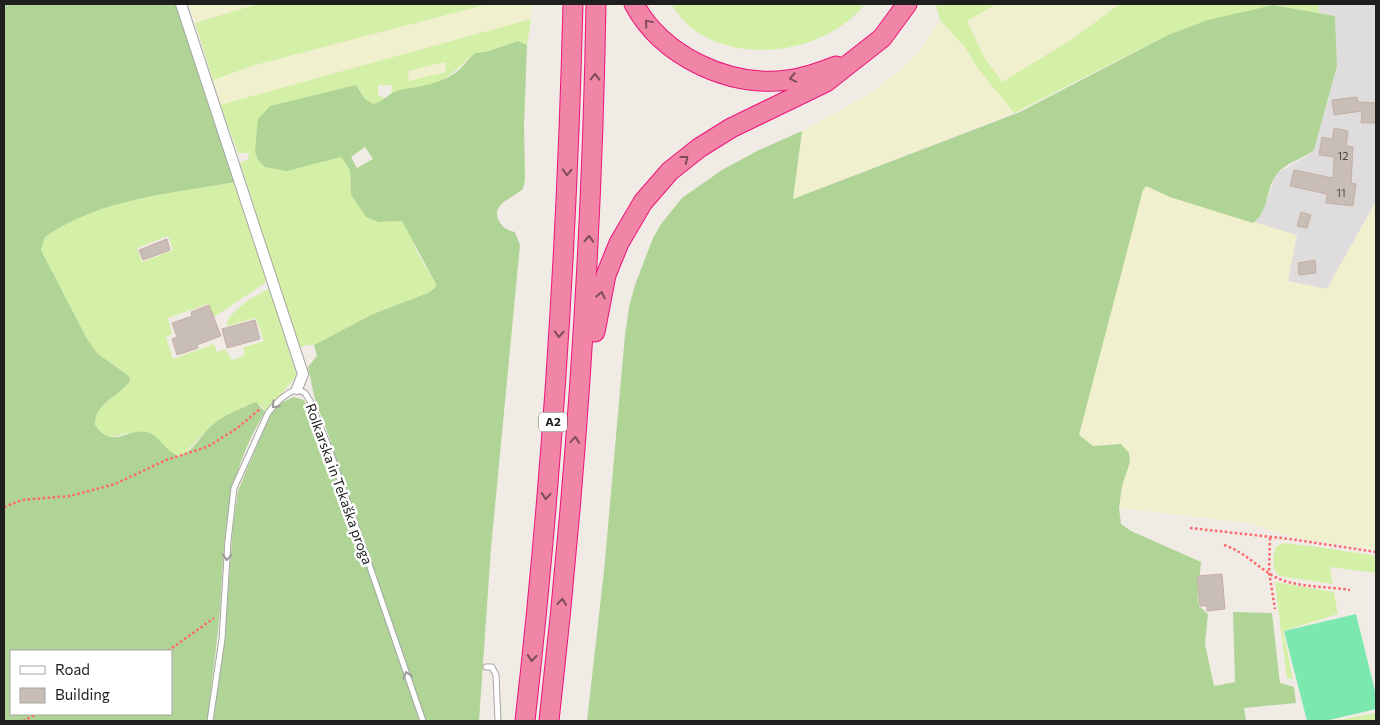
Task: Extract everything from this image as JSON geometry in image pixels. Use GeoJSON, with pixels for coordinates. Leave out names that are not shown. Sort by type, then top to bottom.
{"type":"FeatureCollection","features":[{"type":"Feature","properties":{"kind":"highway","name":"A2"},"geometry":{"type":"LineString","coordinates":[[525,721],[558,361],[570,123],[572,4]]}},
{"type":"Feature","properties":{"kind":"highway","name":"A2"},"geometry":{"type":"LineString","coordinates":[[548,721],[565,568],[582,358],[594,128],[596,4]]}},
{"type":"Feature","properties":{"kind":"highway"},"geometry":{"type":"LineString","coordinates":[[634,4],[657,35],[680,54],[728,76],[760,80],[787,80],[820,72],[856,59]]}},
{"type":"Feature","properties":{"kind":"highway"},"geometry":{"type":"LineString","coordinates":[[582,358],[595,330],[606,275],[619,242],[643,202],[670,171],[699,148],[731,128],[826,82],[882,38],[908,4]]}},
{"type":"Feature","properties":{"kind":"street"},"geometry":{"type":"LineString","coordinates":[[181,4],[303,374],[297,389]]}},
{"type":"Feature","properties":{"kind":"lane","name":"Rolkarska in Tekaška proga"},"geometry":{"type":"LineString","coordinates":[[210,721],[224,611],[234,488],[268,413],[275,402],[297,389],[305,392],[310,401],[329,448],[423,721]]}},
{"type":"Feature","properties":{"kind":"lane"},"geometry":{"type":"LineString","coordinates":[[486,667],[492,667],[496,675],[498,721]]}},
{"type":"Feature","properties":{"kind":"path"},"geometry":{"type":"LineString","coordinates":[[4,507],[22,500],[70,496],[115,484],[166,460],[207,447],[236,429],[263,407]]}},
{"type":"Feature","properties":{"kind":"path"},"geometry":{"type":"LineString","coordinates":[[1190,528],[1376,552]]}},
{"type":"Feature","properties":{"kind":"path"},"geometry":{"type":"LineString","coordinates":[[1270,538],[1269,572],[1275,609]]}},
{"type":"Feature","properties":{"kind":"path"},"geometry":{"type":"LineString","coordinates":[[1224,545],[1238,550],[1276,577],[1293,583],[1350,590]]}},
{"type":"Feature","properties":{"kind":"path"},"geometry":{"type":"LineString","coordinates":[[169,650],[224,611]]}},
{"type":"Feature","properties":{"kind":"path"},"geometry":{"type":"LineString","coordinates":[[23,721],[35,715]]}},
{"type":"Feature","properties":{"kind":"shaded area"},"geometry":{"type":"Polygon","coordinates":[[[1318,4],[1376,4],[1376,201],[1327,289],[1288,281],[1253,223],[1258,219],[1278,173],[1314,150],[1318,137],[1337,66],[1335,16],[1319,13],[1318,4]]]}},
{"type":"Feature","properties":{"kind":"green space"},"geometry":{"type":"Polygon","coordinates":[[[4,4],[176,4],[236,182],[137,199],[89,214],[66,224],[45,237],[41,250],[87,339],[98,354],[129,376],[130,381],[126,386],[103,405],[96,417],[95,425],[102,433],[109,437],[136,432],[152,434],[178,456],[196,444],[206,431],[220,419],[256,402],[265,412],[241,461],[229,508],[223,556],[219,622],[209,705],[215,706],[224,643],[233,526],[238,491],[269,416],[279,404],[293,397],[304,400],[314,418],[322,444],[331,442],[315,400],[308,367],[317,356],[314,345],[373,314],[428,293],[435,288],[436,284],[402,221],[379,222],[366,217],[351,195],[350,170],[341,157],[287,171],[265,167],[258,160],[255,151],[258,119],[270,106],[356,85],[365,99],[373,104],[396,91],[431,84],[452,75],[475,53],[486,52],[518,41],[527,45],[524,126],[525,179],[523,189],[500,206],[497,215],[504,227],[515,232],[520,245],[491,548],[479,721],[4,721],[4,4]],[[365,147],[351,157],[357,168],[373,159],[365,147]]]}},
{"type":"Feature","properties":{"kind":"green space"},"geometry":{"type":"Polygon","coordinates":[[[189,4],[258,4],[195,23],[189,4]]]}},
{"type":"Feature","properties":{"kind":"green space"},"geometry":{"type":"Polygon","coordinates":[[[258,4],[488,4],[255,65],[213,80],[195,23],[258,4]]]}},
{"type":"Feature","properties":{"kind":"green space"},"geometry":{"type":"Polygon","coordinates":[[[488,4],[532,4],[531,19],[220,105],[213,80],[255,65],[488,4]]]}},
{"type":"Feature","properties":{"kind":"green space"},"geometry":{"type":"Polygon","coordinates":[[[671,4],[865,4],[849,20],[830,33],[808,42],[784,48],[760,50],[737,48],[714,41],[690,27],[671,4]]]}},
{"type":"Feature","properties":{"kind":"green space"},"geometry":{"type":"Polygon","coordinates":[[[936,4],[996,4],[967,21],[984,57],[1002,82],[1074,38],[1120,4],[1318,4],[1319,13],[1273,5],[1168,35],[1014,113],[977,67],[965,47],[940,20],[936,4]]]}},
{"type":"Feature","properties":{"kind":"green space"},"geometry":{"type":"Polygon","coordinates":[[[996,4],[1120,4],[1074,38],[1002,82],[984,57],[967,21],[996,4]]]}},
{"type":"Feature","properties":{"kind":"green space"},"geometry":{"type":"Polygon","coordinates":[[[1273,5],[1335,16],[1337,66],[1314,150],[1285,166],[1277,174],[1273,180],[1265,206],[1253,223],[1170,197],[1146,186],[1143,190],[1079,435],[1093,446],[1121,444],[1129,453],[1130,462],[1122,486],[1119,508],[1121,524],[1131,531],[1201,562],[1198,594],[1199,606],[1208,614],[1205,644],[1214,686],[1235,682],[1233,612],[1272,613],[1280,683],[1294,687],[1296,703],[1244,708],[1246,721],[587,721],[604,571],[629,307],[635,285],[653,238],[661,224],[682,198],[722,170],[759,150],[802,131],[793,199],[1020,112],[1168,35],[1208,20],[1273,5]]]}},
{"type":"Feature","properties":{"kind":"green space"},"geometry":{"type":"Polygon","coordinates":[[[531,19],[527,45],[518,41],[486,52],[475,53],[453,73],[437,82],[402,90],[391,95],[392,85],[378,85],[378,95],[386,99],[373,105],[365,99],[356,85],[336,157],[341,157],[350,170],[351,195],[366,217],[379,222],[402,221],[407,227],[417,252],[436,284],[435,288],[428,293],[373,314],[314,345],[299,348],[240,163],[248,159],[249,153],[238,153],[220,105],[531,19]],[[445,62],[408,71],[409,81],[446,72],[445,62]]]}},
{"type":"Feature","properties":{"kind":"green space"},"geometry":{"type":"Polygon","coordinates":[[[940,20],[965,47],[977,67],[1014,113],[792,199],[802,131],[869,94],[894,75],[919,52],[940,20]]]}},
{"type":"Feature","properties":{"kind":"green space"},"geometry":{"type":"Polygon","coordinates":[[[445,62],[446,72],[409,82],[408,71],[445,62]]]}},
{"type":"Feature","properties":{"kind":"green space"},"geometry":{"type":"Polygon","coordinates":[[[236,182],[266,275],[265,283],[214,317],[208,304],[168,318],[172,334],[166,337],[173,359],[214,344],[217,352],[225,349],[232,360],[244,356],[244,347],[264,341],[256,318],[227,326],[228,321],[244,304],[269,289],[296,377],[265,412],[261,405],[245,406],[211,426],[183,455],[170,452],[159,441],[141,434],[132,433],[112,437],[104,435],[95,425],[96,417],[103,405],[126,386],[130,381],[129,376],[98,354],[87,339],[41,250],[45,237],[66,224],[88,214],[136,199],[236,182]],[[168,236],[137,248],[142,262],[173,250],[168,236]]]}},
{"type":"Feature","properties":{"kind":"green space"},"geometry":{"type":"Polygon","coordinates":[[[1146,185],[1170,197],[1297,235],[1288,281],[1327,289],[1376,201],[1376,550],[1295,538],[1248,523],[1119,508],[1122,486],[1130,462],[1111,444],[1093,446],[1079,435],[1135,217],[1146,185]]]}},
{"type":"Feature","properties":{"kind":"green space"},"geometry":{"type":"Polygon","coordinates":[[[1283,543],[1376,556],[1376,573],[1330,567],[1333,584],[1279,576],[1275,569],[1274,558],[1276,547],[1283,543]]]}},
{"type":"Feature","properties":{"kind":"green space"},"geometry":{"type":"Polygon","coordinates":[[[1275,582],[1334,592],[1338,614],[1283,631],[1293,679],[1287,679],[1275,582]]]}},
{"type":"Feature","properties":{"kind":"green space"},"geometry":{"type":"Polygon","coordinates":[[[1356,614],[1376,695],[1376,709],[1325,721],[1307,721],[1284,631],[1356,614]]]}},
{"type":"Feature","properties":{"kind":"green space"},"geometry":{"type":"Polygon","coordinates":[[[1376,713],[1376,721],[1334,721],[1376,713]]]}},
{"type":"Feature","properties":{"kind":"building"},"geometry":{"type":"Polygon","coordinates":[[[1357,97],[1358,102],[1376,103],[1376,123],[1361,123],[1362,111],[1334,115],[1332,100],[1357,97]]]}},
{"type":"Feature","properties":{"kind":"building"},"geometry":{"type":"Polygon","coordinates":[[[1334,128],[1348,131],[1346,146],[1353,147],[1351,183],[1356,184],[1353,206],[1326,203],[1327,194],[1290,186],[1294,170],[1333,178],[1334,157],[1319,155],[1322,137],[1332,139],[1334,128]]]}},
{"type":"Feature","properties":{"kind":"building"},"geometry":{"type":"Polygon","coordinates":[[[1301,212],[1311,215],[1307,228],[1297,226],[1301,212]]]}},
{"type":"Feature","properties":{"kind":"building"},"geometry":{"type":"Polygon","coordinates":[[[167,239],[170,250],[143,260],[139,250],[167,239]]]}},
{"type":"Feature","properties":{"kind":"building"},"geometry":{"type":"Polygon","coordinates":[[[1315,260],[1316,273],[1299,275],[1298,263],[1315,260]]]}},
{"type":"Feature","properties":{"kind":"building"},"geometry":{"type":"Polygon","coordinates":[[[209,305],[221,336],[197,345],[198,348],[177,355],[172,339],[177,337],[172,323],[192,316],[191,312],[209,305]]]}},
{"type":"Feature","properties":{"kind":"building"},"geometry":{"type":"Polygon","coordinates":[[[255,320],[260,339],[227,348],[222,329],[255,320]]]}},
{"type":"Feature","properties":{"kind":"building"},"geometry":{"type":"Polygon","coordinates":[[[1222,574],[1225,609],[1207,611],[1207,606],[1200,606],[1197,576],[1222,574]]]}}]}
